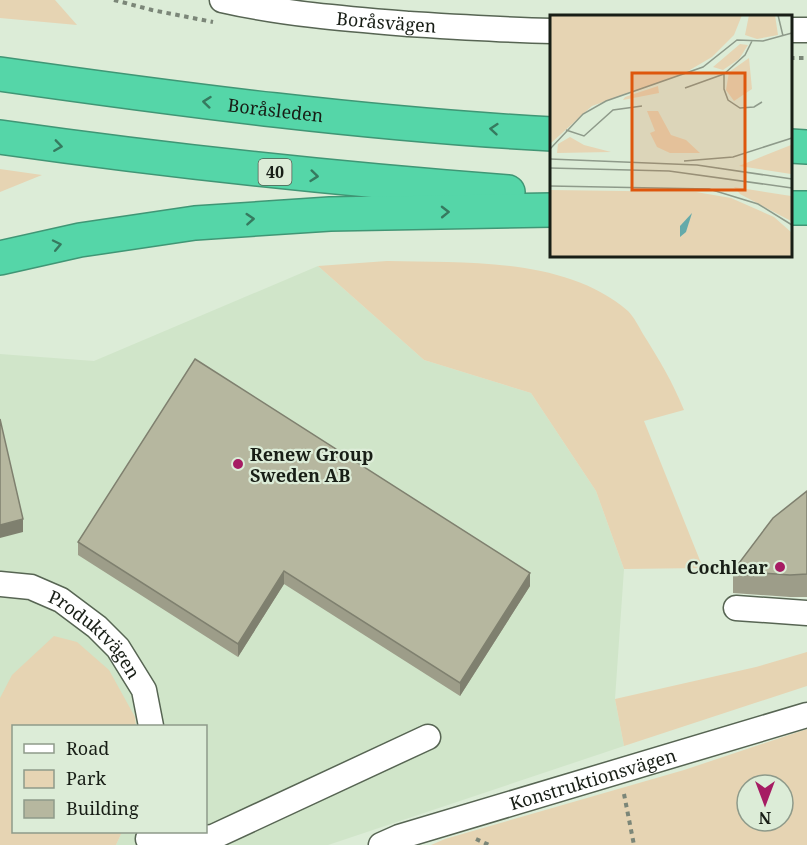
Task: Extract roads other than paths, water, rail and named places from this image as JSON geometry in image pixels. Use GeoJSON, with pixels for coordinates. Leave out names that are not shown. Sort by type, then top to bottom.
{"type":"FeatureCollection","features":[{"type":"Feature","properties":{"kind":"highway","name":"Boråsleden"},"geometry":{"type":"LineString","coordinates":[[0,74],[144,95],[348,118],[550,134]]}},
{"type":"Feature","properties":{"kind":"highway","name":"40"},"geometry":{"type":"LineString","coordinates":[[0,138],[130,156],[331,178],[550,195]]}},
{"type":"Feature","properties":{"kind":"highway"},"geometry":{"type":"LineString","coordinates":[[792,146],[807,147]]}},
{"type":"Feature","properties":{"kind":"highway"},"geometry":{"type":"LineString","coordinates":[[0,258],[80,240],[195,223],[330,214],[550,210]]}},
{"type":"Feature","properties":{"kind":"street","name":"Boråsvägen"},"geometry":{"type":"LineString","coordinates":[[222,0],[255,8],[366,21],[550,31]]}},
{"type":"Feature","properties":{"kind":"street","name":"Produktvägen"},"geometry":{"type":"LineString","coordinates":[[0,584],[31,587],[61,600],[97,627],[118,648],[144,690],[151,725]]}},
{"type":"Feature","properties":{"kind":"street"},"geometry":{"type":"LineString","coordinates":[[736,608],[807,613]]}},
{"type":"Feature","properties":{"kind":"street","name":"Konstruktionsvägen"},"geometry":{"type":"LineString","coordinates":[[381,845],[399,837],[619,770],[807,716]]}},
{"type":"Feature","properties":{"kind":"street"},"geometry":{"type":"LineString","coordinates":[[147,838],[190,840],[213,837],[428,737]]}},
{"type":"Feature","properties":{"kind":"place","name":"Renew Group Sweden AB"},"geometry":{"type":"Point","coordinates":[238,464]}},
{"type":"Feature","properties":{"kind":"place","name":"Cochlear"},"geometry":{"type":"Point","coordinates":[780,567]}}]}
